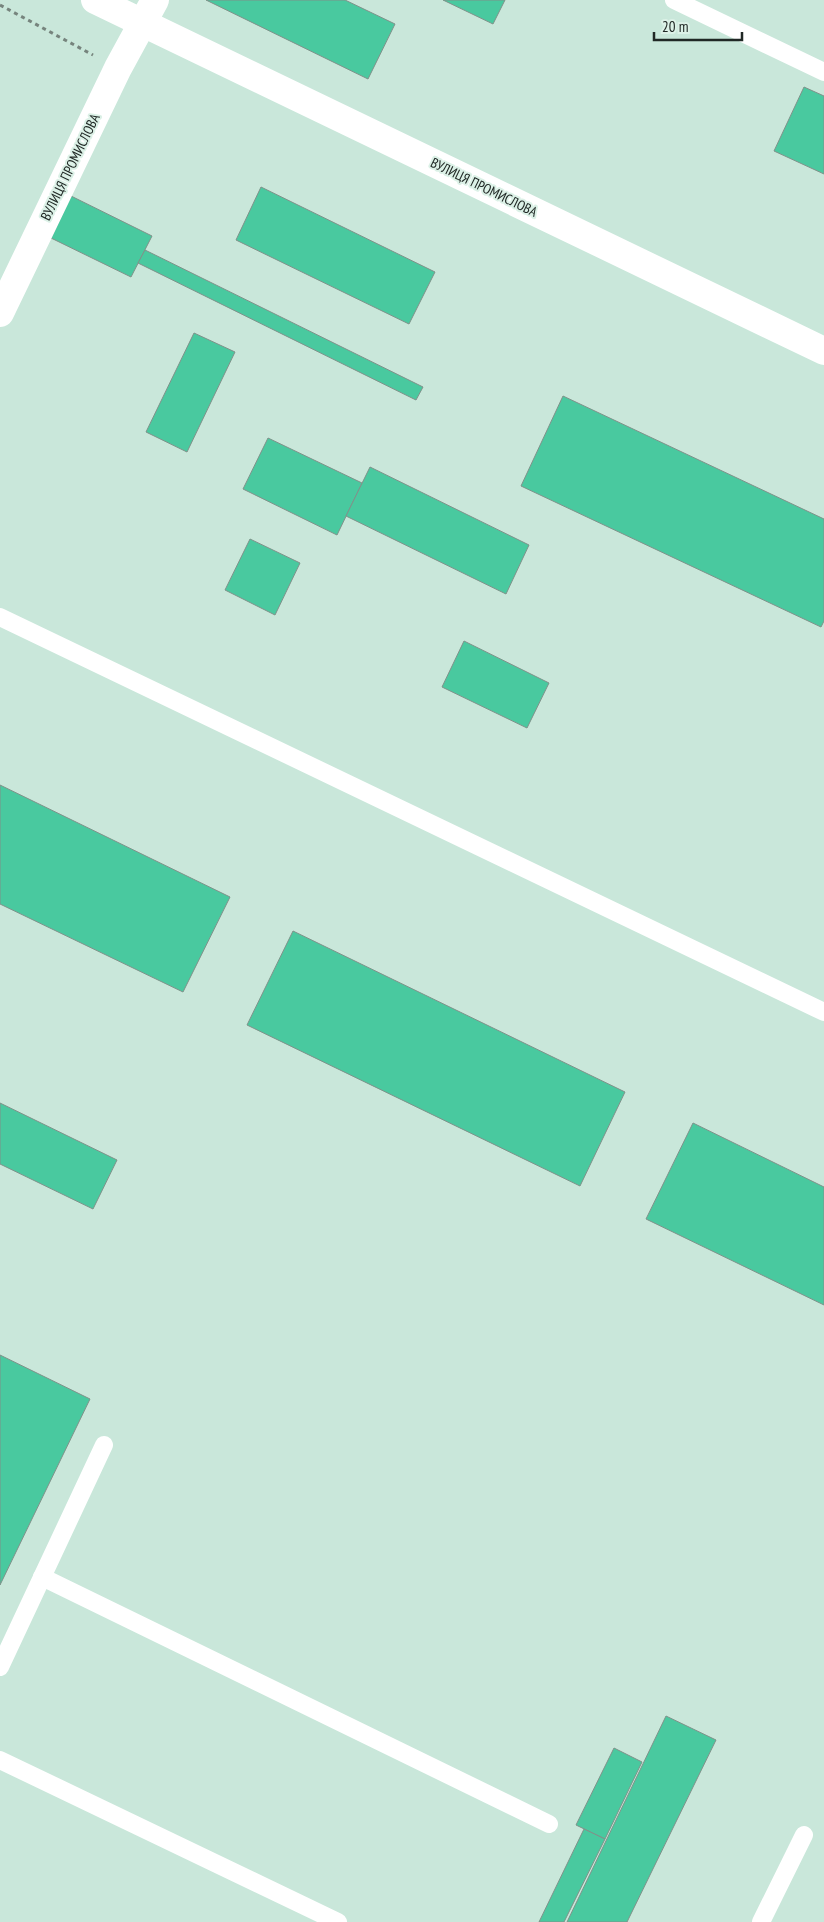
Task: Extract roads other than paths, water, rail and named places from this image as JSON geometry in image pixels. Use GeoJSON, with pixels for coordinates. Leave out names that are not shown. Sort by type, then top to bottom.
{"type":"FeatureCollection","features":[{"type":"Feature","properties":{"kind":"street","name":"ВУЛИЦЯ ПРОМИСЛОВА"},"geometry":{"type":"LineString","coordinates":[[95,0],[150,12],[824,351]]}},
{"type":"Feature","properties":{"kind":"street","name":"ВУЛИЦЯ ПРОМИСЛОВА"},"geometry":{"type":"LineString","coordinates":[[0,312],[118,68],[150,12]]}},
{"type":"Feature","properties":{"kind":"lane"},"geometry":{"type":"LineString","coordinates":[[674,0],[824,72]]}},
{"type":"Feature","properties":{"kind":"lane"},"geometry":{"type":"LineString","coordinates":[[0,617],[824,1012]]}},
{"type":"Feature","properties":{"kind":"lane"},"geometry":{"type":"LineString","coordinates":[[0,1667],[104,1445]]}},
{"type":"Feature","properties":{"kind":"lane"},"geometry":{"type":"LineString","coordinates":[[42,1577],[549,1824]]}},
{"type":"Feature","properties":{"kind":"lane"},"geometry":{"type":"LineString","coordinates":[[0,1760],[338,1922]]}},
{"type":"Feature","properties":{"kind":"lane"},"geometry":{"type":"LineString","coordinates":[[761,1922],[804,1835]]}}]}
